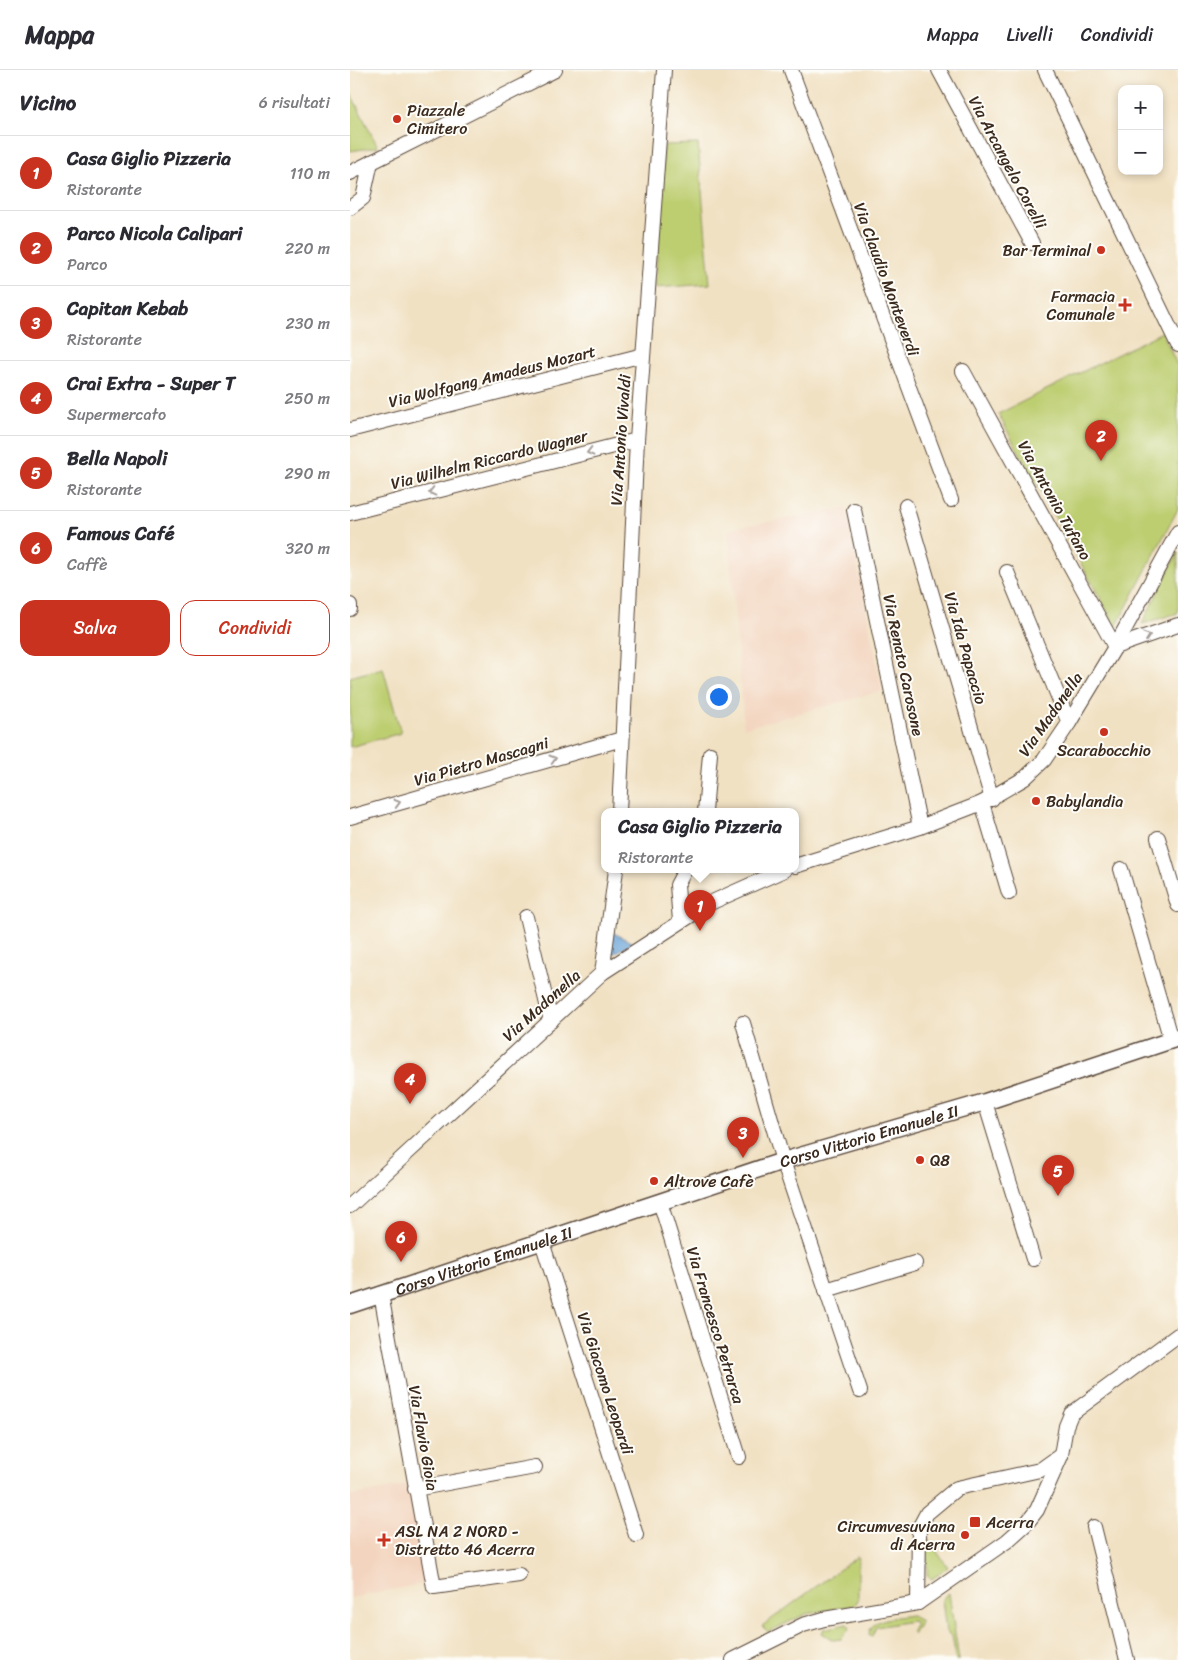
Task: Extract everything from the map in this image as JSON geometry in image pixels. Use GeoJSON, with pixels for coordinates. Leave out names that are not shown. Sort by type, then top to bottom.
{"type":"FeatureCollection","features":[{"type":"Feature","properties":{"kind":"main road","name":"Corso Vittorio Emanuele II"},"geometry":{"type":"LineString","coordinates":[[353,1303],[783,1161],[985,1102],[1174,1039]]}},
{"type":"Feature","properties":{"kind":"street"},"geometry":{"type":"LineString","coordinates":[[350,173],[554,70]]}},
{"type":"Feature","properties":{"kind":"street","name":"Via Antonio Vivaldi"},"geometry":{"type":"LineString","coordinates":[[619,808],[637,440],[664,70]]}},
{"type":"Feature","properties":{"kind":"street","name":"Via Claudio Monteverdi"},"geometry":{"type":"LineString","coordinates":[[791,70],[951,500]]}},
{"type":"Feature","properties":{"kind":"street","name":"Via Arcangelo Corelli"},"geometry":{"type":"LineString","coordinates":[[939,70],[1032,243]]}},
{"type":"Feature","properties":{"kind":"street"},"geometry":{"type":"LineString","coordinates":[[1045,70],[1178,345]]}},
{"type":"Feature","properties":{"kind":"street"},"geometry":{"type":"LineString","coordinates":[[350,208],[363,198],[371,162]]}},
{"type":"Feature","properties":{"kind":"street","name":"Via Wolfgang Amadeus Mozart"},"geometry":{"type":"LineString","coordinates":[[350,430],[643,355]]}},
{"type":"Feature","properties":{"kind":"street","name":"Via Antonio Tufano"},"geometry":{"type":"LineString","coordinates":[[963,371],[1115,647]]}},
{"type":"Feature","properties":{"kind":"street","name":"Via Wilhelm Riccardo Wagner"},"geometry":{"type":"LineString","coordinates":[[350,512],[637,440]]}},
{"type":"Feature","properties":{"kind":"street","name":"Via Ida Papaccio"},"geometry":{"type":"LineString","coordinates":[[906,506],[987,801],[1009,892]]}},
{"type":"Feature","properties":{"kind":"street","name":"Via Renato Carosone"},"geometry":{"type":"LineString","coordinates":[[854,510],[920,827]]}},
{"type":"Feature","properties":{"kind":"street","name":"Via Madonella"},"geometry":{"type":"LineString","coordinates":[[799,865],[920,827],[987,801],[1025,778],[1044,760],[1069,723],[1115,647],[1178,532]]}},
{"type":"Feature","properties":{"kind":"street"},"geometry":{"type":"LineString","coordinates":[[1007,572],[1069,723]]}},
{"type":"Feature","properties":{"kind":"street"},"geometry":{"type":"LineString","coordinates":[[1115,647],[1178,626]]}},
{"type":"Feature","properties":{"kind":"street","name":"Via Pietro Mascagni"},"geometry":{"type":"LineString","coordinates":[[350,817],[622,739]]}},
{"type":"Feature","properties":{"kind":"street"},"geometry":{"type":"LineString","coordinates":[[705,808],[710,754]]}},
{"type":"Feature","properties":{"kind":"street"},"geometry":{"type":"LineString","coordinates":[[1158,838],[1178,905]]}},
{"type":"Feature","properties":{"kind":"street"},"geometry":{"type":"LineString","coordinates":[[1121,869],[1174,1039]]}},
{"type":"Feature","properties":{"kind":"street"},"geometry":{"type":"LineString","coordinates":[[602,973],[616,873]]}},
{"type":"Feature","properties":{"kind":"street"},"geometry":{"type":"LineString","coordinates":[[680,921],[676,885],[683,873]]}},
{"type":"Feature","properties":{"kind":"street","name":"Via Madonella"},"geometry":{"type":"LineString","coordinates":[[350,1206],[602,973],[710,903],[777,873]]}},
{"type":"Feature","properties":{"kind":"street"},"geometry":{"type":"LineString","coordinates":[[526,917],[551,1021]]}},
{"type":"Feature","properties":{"kind":"street"},"geometry":{"type":"LineString","coordinates":[[743,1023],[783,1161],[860,1391]]}},
{"type":"Feature","properties":{"kind":"street"},"geometry":{"type":"LineString","coordinates":[[985,1102],[1033,1260]]}},
{"type":"Feature","properties":{"kind":"street","name":"Via Francesco Petrarca"},"geometry":{"type":"LineString","coordinates":[[660,1202],[739,1458]]}},
{"type":"Feature","properties":{"kind":"street","name":"Via Giacomo Leopardi"},"geometry":{"type":"LineString","coordinates":[[542,1242],[636,1535]]}},
{"type":"Feature","properties":{"kind":"street"},"geometry":{"type":"LineString","coordinates":[[826,1290],[915,1263]]}},
{"type":"Feature","properties":{"kind":"street","name":"Via Flavio Gioia"},"geometry":{"type":"LineString","coordinates":[[381,1294],[434,1587],[519,1575]]}},
{"type":"Feature","properties":{"kind":"street"},"geometry":{"type":"LineString","coordinates":[[733,1660],[803,1625],[824,1619],[918,1603],[1007,1541],[1026,1524],[1037,1510],[1061,1455],[1066,1426],[1071,1414],[1178,1335]]}},
{"type":"Feature","properties":{"kind":"street"},"geometry":{"type":"LineString","coordinates":[[918,1603],[919,1528],[927,1512],[957,1488],[1040,1470],[1061,1455]]}},
{"type":"Feature","properties":{"kind":"street"},"geometry":{"type":"LineString","coordinates":[[415,1489],[535,1467]]}},
{"type":"Feature","properties":{"kind":"street"},"geometry":{"type":"LineString","coordinates":[[1094,1527],[1127,1660]]}},
{"type":"Feature","properties":{"kind":"shaded area"},"geometry":{"type":"Polygon","coordinates":[[[846,508],[882,691],[744,728],[728,529],[846,508]]]}},
{"type":"Feature","properties":{"kind":"shaded area","name":"ASL NA 2 NORD - Distretto 46 Acerra"},"geometry":{"type":"Polygon","coordinates":[[[408,1485],[427,1583],[350,1598],[350,1496],[408,1485]]]}},
{"type":"Feature","properties":{"kind":"green space"},"geometry":{"type":"Polygon","coordinates":[[[350,92],[378,147],[350,151],[350,92]]]}},
{"type":"Feature","properties":{"kind":"green space"},"geometry":{"type":"Polygon","coordinates":[[[698,144],[710,284],[655,288],[664,145],[698,144]]]}},
{"type":"Feature","properties":{"kind":"green space"},"geometry":{"type":"Polygon","coordinates":[[[1162,332],[1178,367],[1178,509],[1116,627],[998,414],[1162,332]]]}},
{"type":"Feature","properties":{"kind":"green space"},"geometry":{"type":"Polygon","coordinates":[[[1178,552],[1178,613],[1142,624],[1178,552]]]}},
{"type":"Feature","properties":{"kind":"green space"},"geometry":{"type":"Polygon","coordinates":[[[383,668],[401,733],[350,747],[350,677],[383,668]]]}},
{"type":"Feature","properties":{"kind":"green space"},"geometry":{"type":"Polygon","coordinates":[[[927,1538],[948,1567],[932,1579],[927,1576],[927,1538]]]}},
{"type":"Feature","properties":{"kind":"green space"},"geometry":{"type":"Polygon","coordinates":[[[858,1556],[858,1600],[855,1605],[806,1614],[768,1632],[762,1626],[858,1556]]]}},
{"type":"Feature","properties":{"kind":"green space"},"geometry":{"type":"Polygon","coordinates":[[[949,1593],[959,1660],[956,1660],[952,1636],[946,1632],[942,1599],[949,1593]]]}},
{"type":"Feature","properties":{"kind":"green space"},"geometry":{"type":"Polygon","coordinates":[[[910,1615],[921,1621],[914,1634],[912,1631],[916,1623],[912,1621],[876,1627],[872,1636],[869,1636],[873,1625],[878,1622],[910,1615]]]}},
{"type":"Feature","properties":{"kind":"green space"},"geometry":{"type":"Polygon","coordinates":[[[847,1624],[850,1628],[841,1639],[833,1640],[822,1633],[824,1629],[847,1624]]]}},
{"type":"Feature","properties":{"kind":"water"},"geometry":{"type":"Polygon","coordinates":[[[612,932],[633,943],[611,955],[612,932]]]}},
{"type":"Feature","properties":{"kind":"place","name":"Piazzale Cimitero"},"geometry":{"type":"Point","coordinates":[397,119]}},
{"type":"Feature","properties":{"kind":"place","name":"Bar Terminal"},"geometry":{"type":"Point","coordinates":[1101,250]}},
{"type":"Feature","properties":{"kind":"place","name":"Farmacia Comunale"},"geometry":{"type":"Point","coordinates":[1125,305]}},
{"type":"Feature","properties":{"kind":"place","name":"Parco Nicola Calipari"},"geometry":{"type":"Point","coordinates":[1101,461]}},
{"type":"Feature","properties":{"kind":"place","name":"Scarabocchio"},"geometry":{"type":"Point","coordinates":[1104,732]}},
{"type":"Feature","properties":{"kind":"place","name":"Babylandia"},"geometry":{"type":"Point","coordinates":[1036,801]}},
{"type":"Feature","properties":{"kind":"place","name":"Casa Giglio Pizzeria"},"geometry":{"type":"Point","coordinates":[700,931]}},
{"type":"Feature","properties":{"kind":"place","name":"Crai Extra - Super T"},"geometry":{"type":"Point","coordinates":[410,1104]}},
{"type":"Feature","properties":{"kind":"place","name":"Capitan Kebab"},"geometry":{"type":"Point","coordinates":[743,1158]}},
{"type":"Feature","properties":{"kind":"place","name":"Q8"},"geometry":{"type":"Point","coordinates":[920,1160]}},
{"type":"Feature","properties":{"kind":"place","name":"Altrove Cafè"},"geometry":{"type":"Point","coordinates":[654,1181]}},
{"type":"Feature","properties":{"kind":"place","name":"Bella Napoli"},"geometry":{"type":"Point","coordinates":[1058,1196]}},
{"type":"Feature","properties":{"kind":"place","name":"Famous Café"},"geometry":{"type":"Point","coordinates":[401,1262]}},
{"type":"Feature","properties":{"kind":"place","name":"Acerra"},"geometry":{"type":"Point","coordinates":[975,1522]}},
{"type":"Feature","properties":{"kind":"place","name":"Circumvesuviana di Acerra"},"geometry":{"type":"Point","coordinates":[965,1535]}},
{"type":"Feature","properties":{"kind":"place","name":"ASL NA 2 NORD - Distretto 46 Acerra"},"geometry":{"type":"Point","coordinates":[384,1540]}}]}
